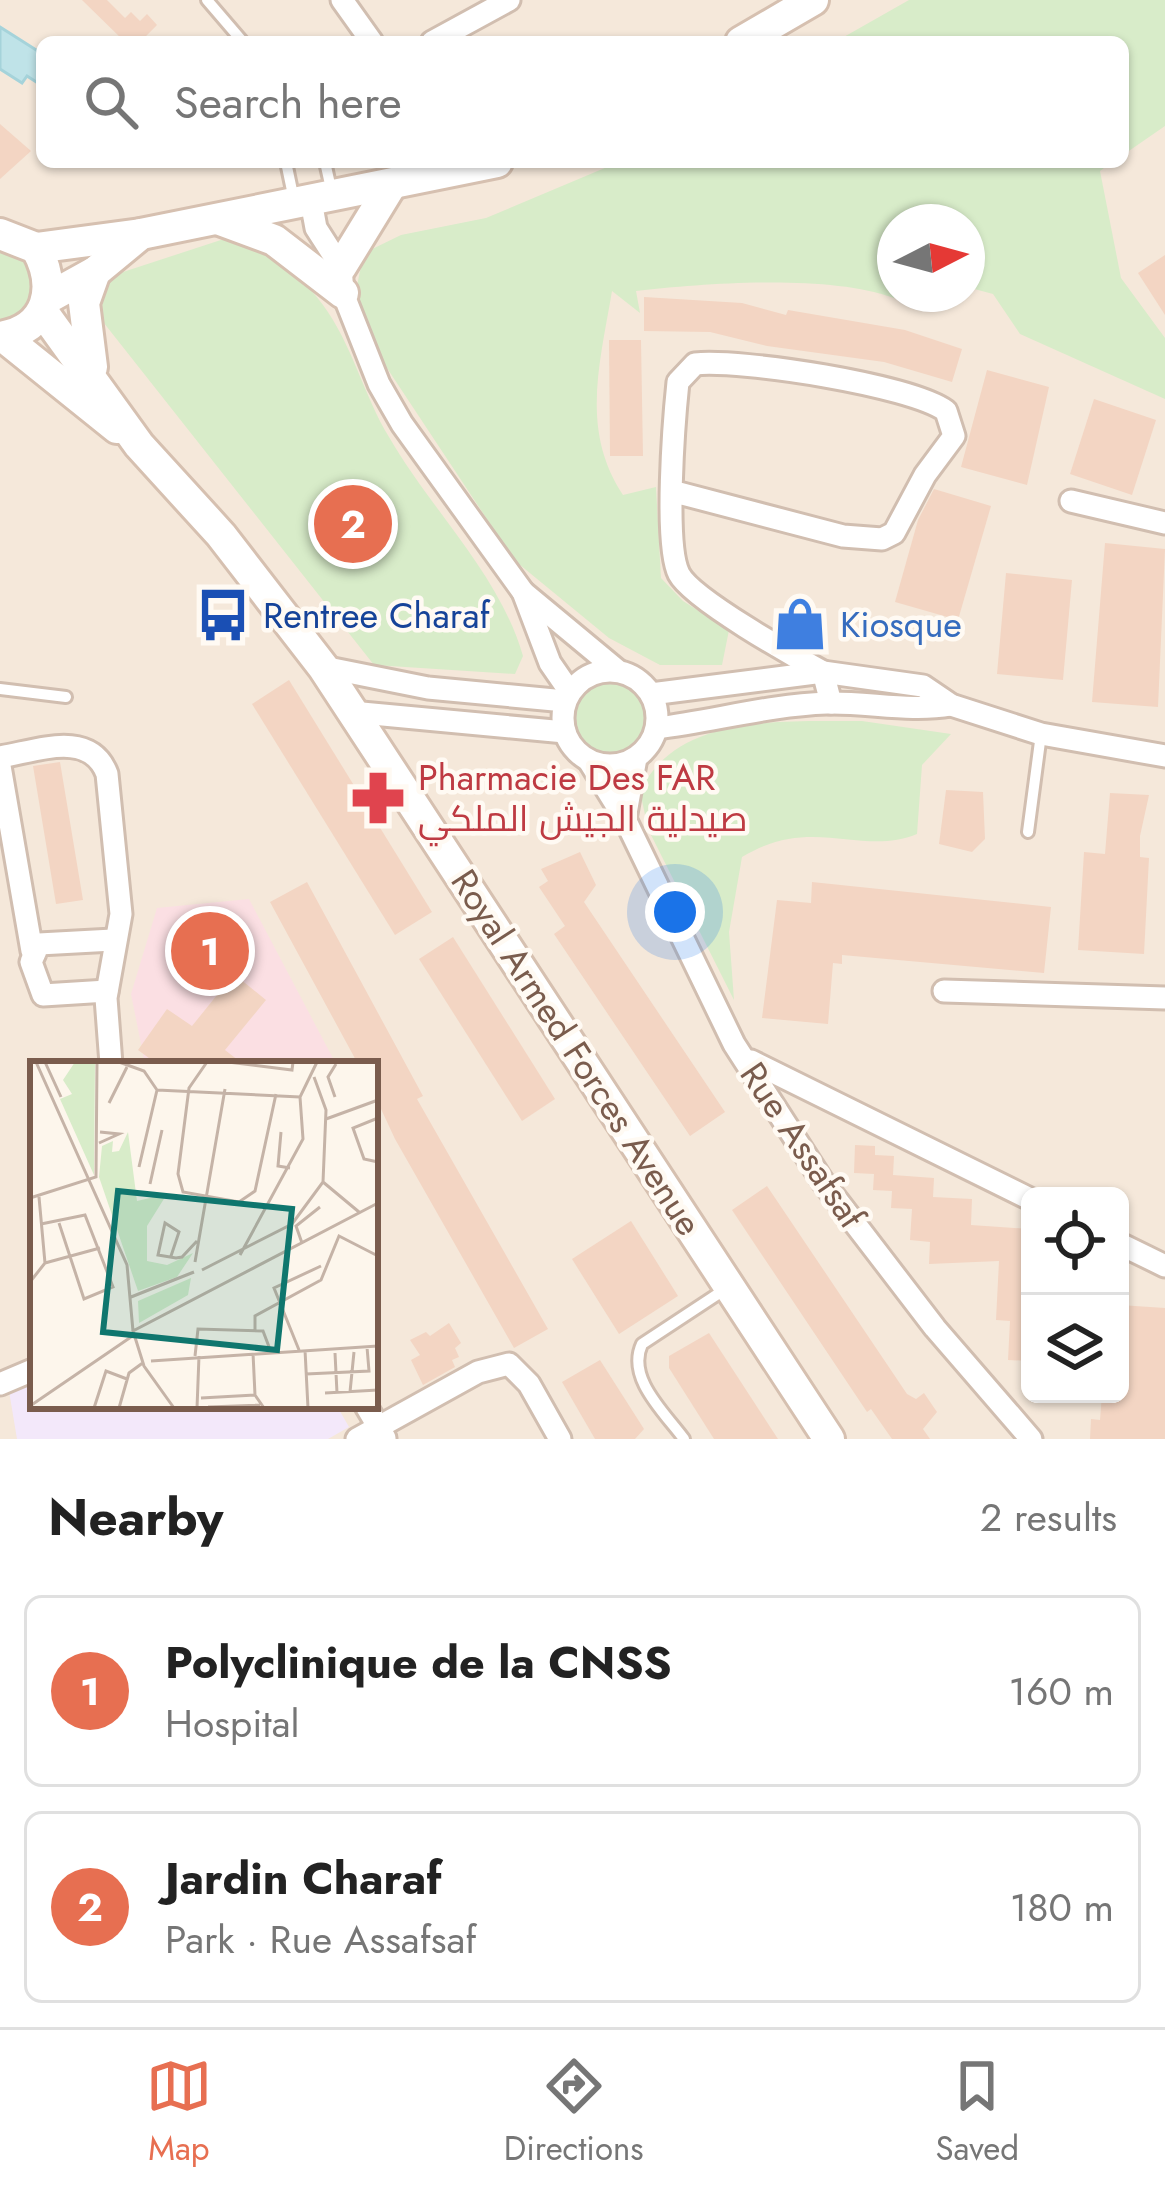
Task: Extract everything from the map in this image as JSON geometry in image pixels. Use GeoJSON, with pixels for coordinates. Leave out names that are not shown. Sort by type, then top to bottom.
{"type":"FeatureCollection","features":[{"type":"Feature","properties":{"kind":"main road"},"geometry":{"type":"LineString","coordinates":[[751,36],[813,0]]}},
{"type":"Feature","properties":{"kind":"main road"},"geometry":{"type":"LineString","coordinates":[[0,234],[36,248],[141,234],[472,168]]}},
{"type":"Feature","properties":{"kind":"main road"},"geometry":{"type":"LineString","coordinates":[[214,218],[274,240],[342,280],[390,188]]}},
{"type":"Feature","properties":{"kind":"main road"},"geometry":{"type":"LineString","coordinates":[[3,337],[27,329],[45,305],[141,234]]}},
{"type":"Feature","properties":{"kind":"main road"},"geometry":{"type":"LineString","coordinates":[[36,248],[47,268],[45,305],[139,445]]}},
{"type":"Feature","properties":{"kind":"main road"},"geometry":{"type":"LineString","coordinates":[[93,379],[84,303],[94,272]]}},
{"type":"Feature","properties":{"kind":"main road"},"geometry":{"type":"LineString","coordinates":[[3,337],[139,445]]}},
{"type":"Feature","properties":{"kind":"main road","name":"Royal Armed Forces Avenue"},"geometry":{"type":"LineString","coordinates":[[139,445],[221,535],[323,667],[830,1439]]}},
{"type":"Feature","properties":{"kind":"street"},"geometry":{"type":"LineString","coordinates":[[342,0],[368,36]]}},
{"type":"Feature","properties":{"kind":"street"},"geometry":{"type":"LineString","coordinates":[[443,36],[508,0]]}},
{"type":"Feature","properties":{"kind":"street"},"geometry":{"type":"LineString","coordinates":[[313,200],[316,228],[402,424],[523,592],[652,694],[657,728],[636,758],[625,819]]}},
{"type":"Feature","properties":{"kind":"street"},"geometry":{"type":"LineString","coordinates":[[676,492],[742,505],[843,536],[882,539],[894,533],[925,475],[954,436],[953,422],[941,406],[898,390],[695,364],[678,382],[676,492],[669,535],[681,579],[779,648],[824,672],[831,703]]}},
{"type":"Feature","properties":{"kind":"street"},"geometry":{"type":"LineString","coordinates":[[1071,501],[1165,523]]}},
{"type":"Feature","properties":{"kind":"street"},"geometry":{"type":"LineString","coordinates":[[523,592],[567,696],[565,733],[589,761],[621,764],[636,758]]}},
{"type":"Feature","properties":{"kind":"street"},"geometry":{"type":"LineString","coordinates":[[323,667],[428,688],[567,696]]}},
{"type":"Feature","properties":{"kind":"street"},"geometry":{"type":"LineString","coordinates":[[567,696],[582,679],[617,670]]}},
{"type":"Feature","properties":{"kind":"street"},"geometry":{"type":"LineString","coordinates":[[652,694],[824,672],[923,686],[951,705],[1041,734],[1165,756]]}},
{"type":"Feature","properties":{"kind":"street"},"geometry":{"type":"LineString","coordinates":[[657,728],[766,707],[831,703],[910,710],[951,705]]}},
{"type":"Feature","properties":{"kind":"street"},"geometry":{"type":"LineString","coordinates":[[351,712],[565,733]]}},
{"type":"Feature","properties":{"kind":"street"},"geometry":{"type":"LineString","coordinates":[[0,757],[79,746],[103,762],[120,901],[107,991],[111,1061]]}},
{"type":"Feature","properties":{"kind":"street","name":"Rue Assafsaf"},"geometry":{"type":"LineString","coordinates":[[589,761],[625,819],[746,1059],[823,1182],[935,1328],[1031,1439]]}},
{"type":"Feature","properties":{"kind":"street"},"geometry":{"type":"LineString","coordinates":[[0,766],[32,971],[43,995],[107,991]]}},
{"type":"Feature","properties":{"kind":"street"},"geometry":{"type":"LineString","coordinates":[[32,951],[57,940],[112,940]]}},
{"type":"Feature","properties":{"kind":"street"},"geometry":{"type":"LineString","coordinates":[[944,991],[1165,998]]}},
{"type":"Feature","properties":{"kind":"street"},"geometry":{"type":"LineString","coordinates":[[746,1059],[1021,1195]]}},
{"type":"Feature","properties":{"kind":"street"},"geometry":{"type":"LineString","coordinates":[[1129,1248],[1165,1266]]}},
{"type":"Feature","properties":{"kind":"street"},"geometry":{"type":"LineString","coordinates":[[357,1439],[382,1433],[478,1372],[508,1364],[529,1384],[560,1439]]}},
{"type":"Feature","properties":{"kind":"street"},"geometry":{"type":"LineString","coordinates":[[0,1384],[30,1371]]}},
{"type":"Feature","properties":{"kind":"lane"},"geometry":{"type":"LineString","coordinates":[[207,0],[238,36]]}},
{"type":"Feature","properties":{"kind":"lane"},"geometry":{"type":"LineString","coordinates":[[290,168],[313,200]]}},
{"type":"Feature","properties":{"kind":"lane"},"geometry":{"type":"LineString","coordinates":[[313,200],[323,168]]}},
{"type":"Feature","properties":{"kind":"lane"},"geometry":{"type":"LineString","coordinates":[[0,689],[66,698]]}},
{"type":"Feature","properties":{"kind":"lane"},"geometry":{"type":"LineString","coordinates":[[1028,832],[1041,734]]}},
{"type":"Feature","properties":{"kind":"lane"},"geometry":{"type":"LineString","coordinates":[[684,1439],[643,1383],[637,1354],[642,1344],[732,1284]]}},
{"type":"Feature","properties":{"kind":"shaded area"},"geometry":{"type":"Polygon","coordinates":[[[0,0],[1165,0],[1165,1439],[0,1439],[0,0]]]}},
{"type":"Feature","properties":{"kind":"shaded area"},"geometry":{"type":"Polygon","coordinates":[[[249,899],[334,1061],[144,1061],[131,994],[157,908],[249,899]]]}},
{"type":"Feature","properties":{"kind":"shaded area"},"geometry":{"type":"Polygon","coordinates":[[[30,1383],[30,1409],[339,1409],[349,1427],[328,1439],[17,1439],[9,1391],[30,1383]]]}},
{"type":"Feature","properties":{"kind":"green space"},"geometry":{"type":"Polygon","coordinates":[[[909,0],[1165,0],[1165,126],[1129,151],[1129,36],[846,36],[909,0]]]}},
{"type":"Feature","properties":{"kind":"green space"},"geometry":{"type":"Polygon","coordinates":[[[605,168],[1104,168],[1100,171],[1121,278],[1165,338],[1165,399],[1020,334],[993,294],[985,292],[985,204],[877,204],[877,293],[803,283],[697,285],[636,291],[640,313],[612,291],[597,396],[601,446],[623,495],[656,487],[661,578],[683,601],[729,630],[722,665],[660,665],[609,638],[514,560],[379,356],[354,299],[364,253],[401,235],[486,218],[605,168]]]}},
{"type":"Feature","properties":{"kind":"green space"},"geometry":{"type":"Polygon","coordinates":[[[227,238],[255,248],[292,272],[333,320],[389,437],[498,598],[523,656],[515,674],[374,665],[96,313],[102,286],[123,272],[227,238]]]}},
{"type":"Feature","properties":{"kind":"green space"},"geometry":{"type":"Polygon","coordinates":[[[0,245],[34,265],[36,302],[0,328],[0,245]]]}},
{"type":"Feature","properties":{"kind":"green space"},"geometry":{"type":"Polygon","coordinates":[[[612,682],[637,693],[648,718],[637,743],[612,754],[587,743],[576,718],[587,693],[612,682]]]}},
{"type":"Feature","properties":{"kind":"green space"},"geometry":{"type":"Polygon","coordinates":[[[862,721],[951,734],[922,765],[917,834],[876,841],[791,838],[742,857],[729,932],[734,1000],[648,829],[640,791],[658,765],[707,734],[768,723],[862,721]]]}},
{"type":"Feature","properties":{"kind":"water"},"geometry":{"type":"Polygon","coordinates":[[[0,27],[36,50],[36,82],[27,76],[22,83],[0,69],[0,27]]]}},
{"type":"Feature","properties":{"kind":"building"},"geometry":{"type":"Polygon","coordinates":[[[82,0],[107,0],[125,18],[131,12],[140,21],[147,14],[157,25],[146,36],[119,36],[82,0]]]}},
{"type":"Feature","properties":{"kind":"building"},"geometry":{"type":"Polygon","coordinates":[[[0,124],[31,151],[0,179],[0,124]]]}},
{"type":"Feature","properties":{"kind":"building"},"geometry":{"type":"Polygon","coordinates":[[[1165,255],[1165,315],[1138,273],[1165,255]]]}},
{"type":"Feature","properties":{"kind":"building"},"geometry":{"type":"Polygon","coordinates":[[[644,297],[742,303],[786,315],[788,310],[905,330],[962,349],[952,382],[884,362],[767,346],[710,332],[644,331],[644,297]]]}},
{"type":"Feature","properties":{"kind":"building"},"geometry":{"type":"Polygon","coordinates":[[[609,340],[641,340],[643,456],[610,456],[609,340]]]}},
{"type":"Feature","properties":{"kind":"building"},"geometry":{"type":"Polygon","coordinates":[[[987,370],[1049,387],[1027,485],[961,467],[987,370]]]}},
{"type":"Feature","properties":{"kind":"building"},"geometry":{"type":"Polygon","coordinates":[[[1094,399],[1156,420],[1132,495],[1070,474],[1094,399]]]}},
{"type":"Feature","properties":{"kind":"building"},"geometry":{"type":"Polygon","coordinates":[[[934,489],[991,506],[958,620],[895,602],[918,520],[934,489]]]}},
{"type":"Feature","properties":{"kind":"building"},"geometry":{"type":"Polygon","coordinates":[[[1105,543],[1165,549],[1158,707],[1092,702],[1105,543]]]}},
{"type":"Feature","properties":{"kind":"building"},"geometry":{"type":"Polygon","coordinates":[[[1006,573],[1072,580],[1063,680],[997,674],[1006,573]]]}},
{"type":"Feature","properties":{"kind":"building"},"geometry":{"type":"Polygon","coordinates":[[[289,680],[432,912],[395,935],[252,704],[289,680]]]}},
{"type":"Feature","properties":{"kind":"building"},"geometry":{"type":"Polygon","coordinates":[[[60,762],[83,900],[56,904],[33,766],[60,762]]]}},
{"type":"Feature","properties":{"kind":"building"},"geometry":{"type":"Polygon","coordinates":[[[946,790],[983,792],[985,839],[972,852],[939,844],[946,790]]]}},
{"type":"Feature","properties":{"kind":"building"},"geometry":{"type":"Polygon","coordinates":[[[1110,793],[1149,795],[1140,836],[1140,857],[1149,858],[1144,954],[1078,950],[1084,852],[1105,854],[1110,793]]]}},
{"type":"Feature","properties":{"kind":"building"},"geometry":{"type":"Polygon","coordinates":[[[580,852],[596,885],[584,902],[725,1112],[690,1136],[554,934],[565,926],[539,887],[548,881],[541,869],[580,852]]]}},
{"type":"Feature","properties":{"kind":"building"},"geometry":{"type":"Polygon","coordinates":[[[307,882],[423,1096],[417,1099],[548,1329],[514,1348],[395,1139],[378,1102],[378,1061],[356,1061],[270,902],[307,882]]]}},
{"type":"Feature","properties":{"kind":"building"},"geometry":{"type":"Polygon","coordinates":[[[812,882],[1051,907],[1044,973],[842,955],[842,964],[833,963],[828,1024],[762,1018],[777,900],[811,903],[812,882]]]}},
{"type":"Feature","properties":{"kind":"building"},"geometry":{"type":"Polygon","coordinates":[[[453,937],[555,1099],[522,1121],[419,959],[453,937]]]}},
{"type":"Feature","properties":{"kind":"building"},"geometry":{"type":"Polygon","coordinates":[[[234,974],[266,1000],[225,1050],[239,1061],[153,1061],[138,1050],[167,1009],[192,1026],[234,974]]]}},
{"type":"Feature","properties":{"kind":"building"},"geometry":{"type":"Polygon","coordinates":[[[855,1145],[875,1146],[875,1155],[894,1156],[893,1175],[934,1178],[933,1197],[972,1199],[971,1225],[1021,1228],[1021,1361],[1008,1360],[1010,1321],[996,1320],[999,1261],[929,1264],[930,1242],[910,1240],[912,1209],[891,1208],[892,1191],[873,1190],[874,1174],[854,1173],[855,1145]]]}},
{"type":"Feature","properties":{"kind":"building"},"geometry":{"type":"Polygon","coordinates":[[[767,1186],[907,1394],[916,1399],[924,1393],[937,1412],[923,1429],[930,1439],[892,1439],[871,1409],[867,1412],[732,1210],[767,1186]]]}},
{"type":"Feature","properties":{"kind":"building"},"geometry":{"type":"Polygon","coordinates":[[[631,1221],[678,1296],[619,1334],[572,1259],[631,1221]]]}},
{"type":"Feature","properties":{"kind":"building"},"geometry":{"type":"Polygon","coordinates":[[[1129,1306],[1165,1308],[1165,1439],[1090,1439],[1091,1419],[1100,1420],[1101,1403],[1129,1403],[1129,1306]]]}},
{"type":"Feature","properties":{"kind":"building"},"geometry":{"type":"Polygon","coordinates":[[[449,1323],[461,1343],[455,1348],[459,1357],[452,1360],[455,1367],[423,1385],[411,1360],[420,1355],[410,1340],[426,1332],[430,1336],[449,1323]]]}},
{"type":"Feature","properties":{"kind":"building"},"geometry":{"type":"Polygon","coordinates":[[[709,1333],[778,1439],[714,1439],[669,1368],[669,1356],[709,1333]]]}},
{"type":"Feature","properties":{"kind":"building"},"geometry":{"type":"Polygon","coordinates":[[[600,1360],[644,1429],[635,1439],[595,1439],[562,1382],[600,1360]]]}},
{"type":"Feature","properties":{"kind":"place","name":"Jardin Charaf"},"geometry":{"type":"Point","coordinates":[353,524]}},
{"type":"Feature","properties":{"kind":"place","name":"Rentree Charaf"},"geometry":{"type":"Point","coordinates":[223,615]}},
{"type":"Feature","properties":{"kind":"place","name":"Kiosque"},"geometry":{"type":"Point","coordinates":[800,624]}},
{"type":"Feature","properties":{"kind":"place","name":"Pharmacie Des FAR صيدلية الجيش الملكي"},"geometry":{"type":"Point","coordinates":[378,798]}},
{"type":"Feature","properties":{"kind":"place","name":"Polyclinique de la CNSS"},"geometry":{"type":"Point","coordinates":[210,951]}}]}
